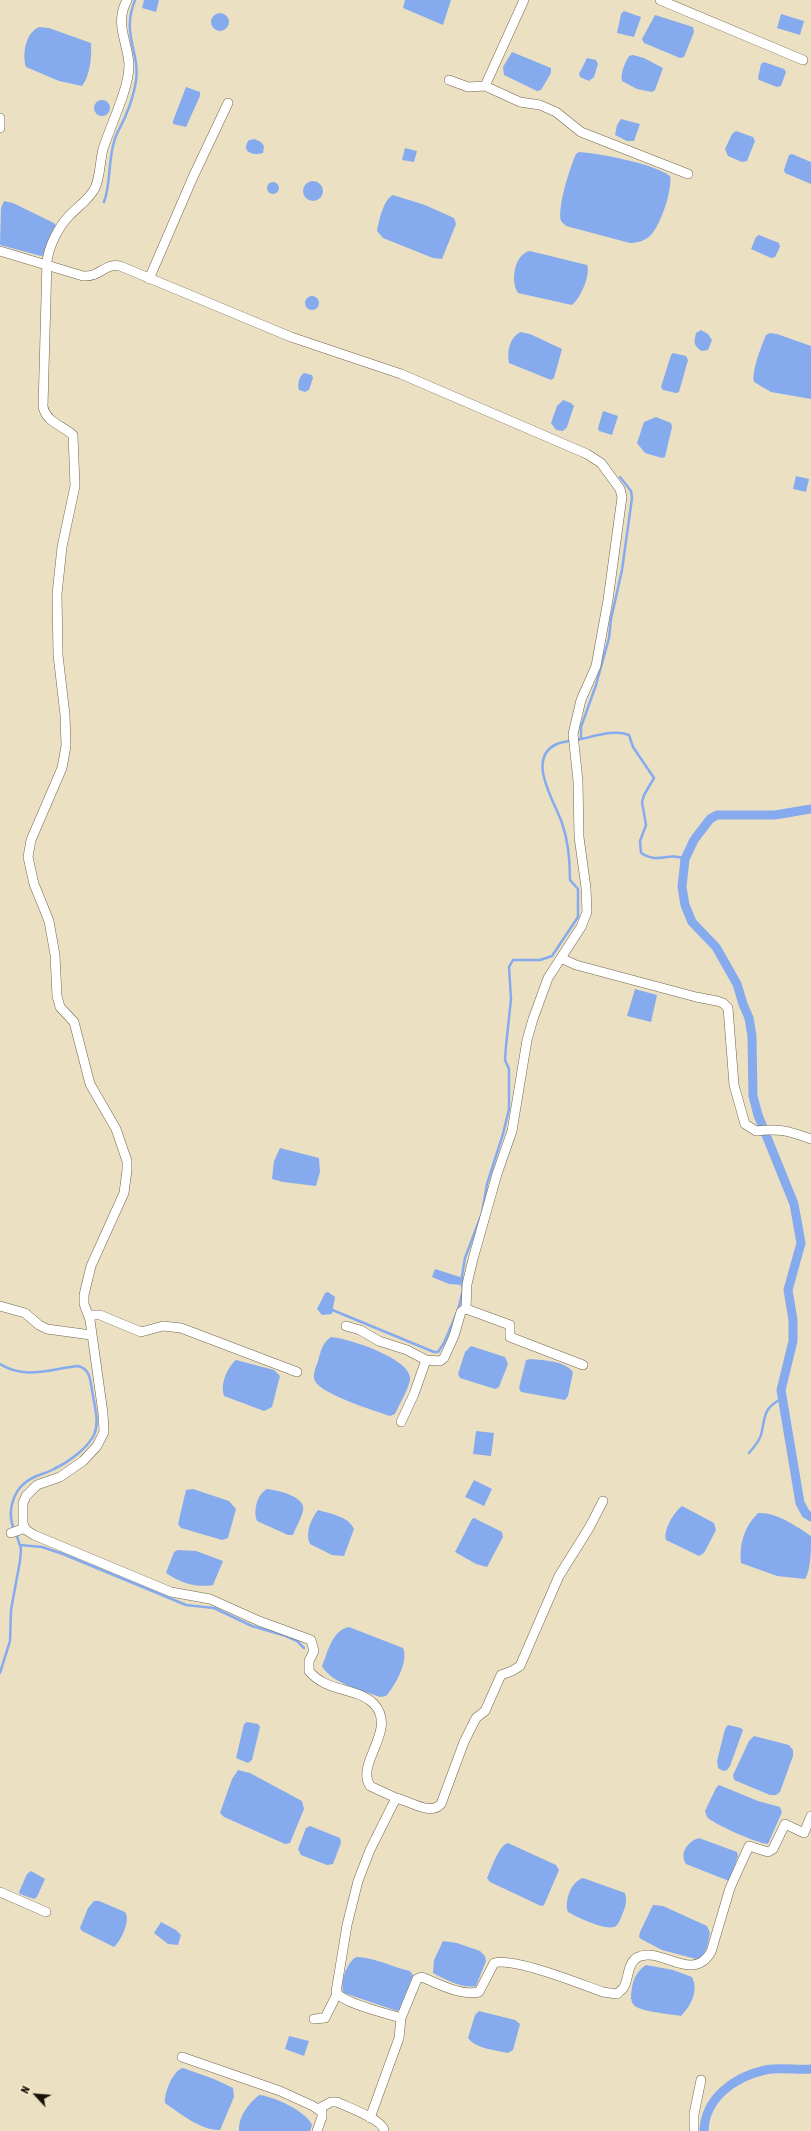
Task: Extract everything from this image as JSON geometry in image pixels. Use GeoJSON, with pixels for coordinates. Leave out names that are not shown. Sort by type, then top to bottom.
{"type":"FeatureCollection","features":[{"type":"Feature","properties":{"kind":"street"},"geometry":{"type":"LineString","coordinates":[[23,1529],[23,1503],[32,1489],[73,1469],[91,1453],[102,1438],[104,1432],[104,1418],[89,1315],[84,1304],[86,1279],[124,1193],[126,1182],[127,1161],[116,1129],[90,1084],[74,1022],[60,1008],[57,996],[55,955],[49,921],[34,884],[28,857],[31,840],[62,768],[66,746],[65,715],[58,654],[56,594],[62,547],[72,502],[75,475],[73,435],[48,419],[45,415],[43,407],[48,253],[57,233],[67,218],[88,197],[98,180],[99,166],[106,141],[123,94],[129,66],[122,37],[121,25],[121,16],[127,0]]}},
{"type":"Feature","properties":{"kind":"street"},"geometry":{"type":"LineString","coordinates":[[485,86],[524,0]]}},
{"type":"Feature","properties":{"kind":"street"},"geometry":{"type":"LineString","coordinates":[[660,0],[803,60]]}},
{"type":"Feature","properties":{"kind":"street"},"geometry":{"type":"LineString","coordinates":[[449,80],[468,87],[485,86],[520,102],[540,105],[556,112],[581,132],[688,174]]}},
{"type":"Feature","properties":{"kind":"street"},"geometry":{"type":"LineString","coordinates":[[149,279],[193,177],[228,103]]}},
{"type":"Feature","properties":{"kind":"street"},"geometry":{"type":"LineString","coordinates":[[0,118],[0,128]]}},
{"type":"Feature","properties":{"kind":"street"},"geometry":{"type":"LineString","coordinates":[[0,251],[74,274],[90,276],[96,276],[105,268],[114,265],[291,337],[352,356],[409,377],[587,454],[601,463],[620,489],[622,497],[608,600],[596,666],[581,700],[573,736],[578,781],[579,837],[588,905],[587,912],[581,926],[548,978],[527,1040],[512,1131],[497,1174],[473,1259],[467,1284],[466,1308],[461,1312],[444,1358],[440,1361],[426,1360],[407,1350],[379,1341],[360,1330],[346,1326]]}},
{"type":"Feature","properties":{"kind":"street"},"geometry":{"type":"LineString","coordinates":[[561,958],[570,963],[696,998],[723,1003],[728,1008],[730,1015],[734,1085],[746,1124],[756,1131],[774,1128],[786,1130],[811,1139]]}},
{"type":"Feature","properties":{"kind":"street"},"geometry":{"type":"LineString","coordinates":[[0,1306],[25,1314],[39,1325],[47,1329],[91,1335]]}},
{"type":"Feature","properties":{"kind":"street"},"geometry":{"type":"LineString","coordinates":[[466,1308],[510,1325],[510,1337],[583,1365]]}},
{"type":"Feature","properties":{"kind":"street"},"geometry":{"type":"LineString","coordinates":[[89,1315],[100,1315],[140,1332],[163,1326],[181,1328],[297,1372]]}},
{"type":"Feature","properties":{"kind":"street"},"geometry":{"type":"LineString","coordinates":[[401,1422],[414,1394],[426,1360]]}},
{"type":"Feature","properties":{"kind":"street"},"geometry":{"type":"LineString","coordinates":[[10,1533],[23,1529],[34,1536],[171,1592],[210,1599],[259,1621],[311,1640],[314,1651],[309,1661],[309,1671],[313,1677],[333,1688],[366,1698],[374,1704],[378,1711],[381,1728],[367,1768],[368,1783],[370,1786],[396,1798],[408,1800],[432,1810],[441,1804],[464,1742],[476,1718],[485,1711],[501,1675],[520,1666],[559,1576],[589,1528],[603,1501]]}},
{"type":"Feature","properties":{"kind":"street"},"geometry":{"type":"LineString","coordinates":[[314,2019],[325,2018],[337,1994],[336,1984],[347,1925],[358,1881],[370,1850],[396,1798]]}},
{"type":"Feature","properties":{"kind":"street"},"geometry":{"type":"LineString","coordinates":[[370,2118],[399,2038],[401,2018],[417,1979],[422,1977],[464,1992],[479,1992],[494,1963],[501,1961],[520,1965],[603,1992],[618,1994],[624,1987],[628,1969],[636,1958],[646,1954],[676,1963],[698,1964],[706,1960],[711,1952],[730,1888],[749,1846],[768,1852],[773,1849],[785,1824],[804,1833],[811,1816]]}},
{"type":"Feature","properties":{"kind":"street"},"geometry":{"type":"LineString","coordinates":[[0,1892],[46,1912]]}},
{"type":"Feature","properties":{"kind":"street"},"geometry":{"type":"LineString","coordinates":[[337,1994],[348,2001],[401,2018]]}},
{"type":"Feature","properties":{"kind":"street"},"geometry":{"type":"LineString","coordinates":[[182,2057],[280,2091],[322,2112],[322,2117],[317,2131]]}},
{"type":"Feature","properties":{"kind":"street"},"geometry":{"type":"LineString","coordinates":[[694,2131],[694,2114],[702,2080]]}},
{"type":"Feature","properties":{"kind":"street"},"geometry":{"type":"LineString","coordinates":[[318,2110],[331,2102],[337,2102],[382,2124],[384,2131]]}},
{"type":"Feature","properties":{"kind":"water"},"geometry":{"type":"Polygon","coordinates":[[[144,0],[159,0],[156,12],[142,8],[144,0]]]}},
{"type":"Feature","properties":{"kind":"water"},"geometry":{"type":"Polygon","coordinates":[[[405,0],[451,0],[443,25],[403,8],[405,0]]]}},
{"type":"Feature","properties":{"kind":"water"},"geometry":{"type":"Polygon","coordinates":[[[624,11],[641,17],[634,37],[617,33],[621,14],[624,11]]]}},
{"type":"Feature","properties":{"kind":"water"},"geometry":{"type":"Polygon","coordinates":[[[220,13],[226,16],[229,22],[226,28],[220,31],[214,28],[211,22],[214,16],[220,13]]]}},
{"type":"Feature","properties":{"kind":"water"},"geometry":{"type":"Polygon","coordinates":[[[781,14],[804,21],[800,35],[777,28],[781,14]]]}},
{"type":"Feature","properties":{"kind":"water"},"geometry":{"type":"Polygon","coordinates":[[[655,15],[693,27],[694,32],[684,57],[680,58],[644,43],[642,39],[655,15]]]}},
{"type":"Feature","properties":{"kind":"water"},"geometry":{"type":"Polygon","coordinates":[[[39,27],[49,28],[91,43],[90,66],[85,82],[82,86],[59,81],[26,67],[24,57],[26,45],[30,34],[39,27]]]}},
{"type":"Feature","properties":{"kind":"water"},"geometry":{"type":"Polygon","coordinates":[[[512,52],[551,68],[551,73],[541,90],[537,91],[504,75],[503,67],[512,52]]]}},
{"type":"Feature","properties":{"kind":"water"},"geometry":{"type":"Polygon","coordinates":[[[633,55],[644,58],[663,68],[655,90],[652,92],[637,89],[622,81],[622,71],[624,65],[629,56],[633,55]]]}},
{"type":"Feature","properties":{"kind":"water"},"geometry":{"type":"Polygon","coordinates":[[[587,58],[596,60],[598,64],[594,77],[589,81],[580,77],[579,74],[587,58]]]}},
{"type":"Feature","properties":{"kind":"water"},"geometry":{"type":"Polygon","coordinates":[[[764,62],[784,69],[786,72],[781,86],[777,87],[759,80],[758,78],[761,64],[764,62]]]}},
{"type":"Feature","properties":{"kind":"water"},"geometry":{"type":"Polygon","coordinates":[[[186,87],[200,92],[200,96],[186,127],[173,124],[173,121],[186,87]]]}},
{"type":"Feature","properties":{"kind":"water"},"geometry":{"type":"Polygon","coordinates":[[[99,100],[105,100],[110,105],[108,114],[105,116],[99,116],[94,111],[94,105],[99,100]]]}},
{"type":"Feature","properties":{"kind":"water"},"geometry":{"type":"Polygon","coordinates":[[[621,119],[640,124],[634,141],[627,141],[615,135],[617,125],[621,119]]]}},
{"type":"Feature","properties":{"kind":"water"},"geometry":{"type":"Polygon","coordinates":[[[736,131],[753,137],[755,141],[747,161],[742,162],[728,156],[725,149],[732,134],[736,131]]]}},
{"type":"Feature","properties":{"kind":"water"},"geometry":{"type":"Polygon","coordinates":[[[255,139],[261,142],[264,146],[263,153],[255,154],[247,150],[246,148],[249,140],[255,139]]]}},
{"type":"Feature","properties":{"kind":"water"},"geometry":{"type":"Polygon","coordinates":[[[405,148],[417,151],[414,162],[402,160],[405,148]]]}},
{"type":"Feature","properties":{"kind":"water"},"geometry":{"type":"Polygon","coordinates":[[[579,152],[613,157],[639,163],[662,171],[670,176],[670,190],[665,208],[658,225],[650,236],[635,243],[630,243],[566,226],[561,221],[560,215],[562,198],[573,160],[579,152]]]}},
{"type":"Feature","properties":{"kind":"water"},"geometry":{"type":"Polygon","coordinates":[[[792,154],[811,162],[811,184],[785,173],[784,170],[789,155],[792,154]]]}},
{"type":"Feature","properties":{"kind":"water"},"geometry":{"type":"Polygon","coordinates":[[[313,181],[320,184],[323,191],[320,198],[313,201],[306,198],[303,191],[306,184],[313,181]]]}},
{"type":"Feature","properties":{"kind":"water"},"geometry":{"type":"Polygon","coordinates":[[[275,182],[278,183],[278,193],[271,194],[268,193],[267,186],[268,183],[275,182]]]}},
{"type":"Feature","properties":{"kind":"water"},"geometry":{"type":"Polygon","coordinates":[[[393,195],[425,205],[454,218],[456,224],[442,259],[433,258],[383,238],[377,231],[384,206],[393,195]]]}},
{"type":"Feature","properties":{"kind":"water"},"geometry":{"type":"Polygon","coordinates":[[[4,201],[13,203],[54,223],[57,227],[44,255],[41,256],[0,245],[1,208],[4,201]]]}},
{"type":"Feature","properties":{"kind":"water"},"geometry":{"type":"Polygon","coordinates":[[[759,235],[779,243],[780,247],[775,257],[771,258],[751,249],[756,237],[759,235]]]}},
{"type":"Feature","properties":{"kind":"water"},"geometry":{"type":"Polygon","coordinates":[[[530,251],[587,265],[588,269],[584,286],[578,298],[572,305],[518,293],[514,282],[515,269],[520,257],[530,251]]]}},
{"type":"Feature","properties":{"kind":"water"},"geometry":{"type":"Polygon","coordinates":[[[309,296],[315,296],[319,300],[319,306],[315,310],[309,310],[305,306],[305,300],[309,296]]]}},
{"type":"Feature","properties":{"kind":"water"},"geometry":{"type":"Polygon","coordinates":[[[701,330],[708,334],[712,340],[708,350],[702,351],[695,344],[696,333],[701,330]]]}},
{"type":"Feature","properties":{"kind":"water"},"geometry":{"type":"Polygon","coordinates":[[[520,332],[530,334],[562,349],[554,378],[551,380],[509,363],[508,354],[511,342],[520,332]]]}},
{"type":"Feature","properties":{"kind":"water"},"geometry":{"type":"Polygon","coordinates":[[[770,333],[811,346],[811,399],[771,392],[754,382],[753,378],[755,366],[766,335],[770,333]]]}},
{"type":"Feature","properties":{"kind":"water"},"geometry":{"type":"Polygon","coordinates":[[[673,353],[686,356],[688,360],[679,392],[676,393],[663,390],[661,387],[671,355],[673,353]]]}},
{"type":"Feature","properties":{"kind":"water"},"geometry":{"type":"Polygon","coordinates":[[[304,373],[312,375],[313,378],[309,390],[305,392],[299,390],[298,386],[300,378],[304,373]]]}},
{"type":"Feature","properties":{"kind":"water"},"geometry":{"type":"Polygon","coordinates":[[[563,400],[574,406],[567,427],[563,431],[556,430],[551,423],[557,406],[563,400]]]}},
{"type":"Feature","properties":{"kind":"water"},"geometry":{"type":"Polygon","coordinates":[[[603,411],[618,416],[612,435],[599,431],[598,428],[603,411]]]}},
{"type":"Feature","properties":{"kind":"water"},"geometry":{"type":"Polygon","coordinates":[[[656,417],[671,423],[672,427],[665,457],[662,458],[645,453],[637,443],[644,422],[656,417]]]}},
{"type":"Feature","properties":{"kind":"water"},"geometry":{"type":"Polygon","coordinates":[[[796,476],[809,479],[806,492],[793,489],[796,476]]]}},
{"type":"Feature","properties":{"kind":"water"},"geometry":{"type":"Polygon","coordinates":[[[635,989],[657,995],[651,1022],[627,1016],[635,989]]]}},
{"type":"Feature","properties":{"kind":"water"},"geometry":{"type":"Polygon","coordinates":[[[280,1148],[319,1158],[320,1172],[316,1186],[283,1182],[272,1179],[274,1161],[280,1148]]]}},
{"type":"Feature","properties":{"kind":"water"},"geometry":{"type":"Polygon","coordinates":[[[435,1269],[463,1278],[463,1285],[449,1284],[432,1277],[435,1269]]]}},
{"type":"Feature","properties":{"kind":"water"},"geometry":{"type":"Polygon","coordinates":[[[328,1292],[335,1297],[332,1314],[322,1315],[317,1309],[325,1293],[328,1292]]]}},
{"type":"Feature","properties":{"kind":"water"},"geometry":{"type":"Polygon","coordinates":[[[331,1337],[350,1341],[376,1350],[389,1356],[407,1370],[410,1381],[395,1414],[390,1416],[349,1402],[319,1386],[315,1381],[315,1371],[321,1351],[331,1337]]]}},
{"type":"Feature","properties":{"kind":"water"},"geometry":{"type":"Polygon","coordinates":[[[471,1346],[505,1357],[508,1364],[499,1387],[495,1389],[460,1378],[458,1374],[465,1352],[471,1346]]]}},
{"type":"Feature","properties":{"kind":"water"},"geometry":{"type":"Polygon","coordinates":[[[531,1359],[559,1363],[565,1365],[573,1372],[568,1396],[565,1400],[521,1392],[519,1388],[526,1360],[531,1359]]]}},
{"type":"Feature","properties":{"kind":"water"},"geometry":{"type":"Polygon","coordinates":[[[236,1360],[274,1370],[280,1376],[272,1407],[264,1411],[224,1396],[223,1386],[225,1376],[236,1360]]]}},
{"type":"Feature","properties":{"kind":"water"},"geometry":{"type":"Polygon","coordinates":[[[476,1431],[494,1433],[491,1456],[473,1454],[476,1431]]]}},
{"type":"Feature","properties":{"kind":"water"},"geometry":{"type":"Polygon","coordinates":[[[474,1480],[492,1489],[484,1506],[465,1497],[474,1480]]]}},
{"type":"Feature","properties":{"kind":"water"},"geometry":{"type":"Polygon","coordinates":[[[193,1489],[229,1501],[236,1509],[228,1538],[222,1540],[181,1528],[178,1524],[186,1490],[193,1489]]]}},
{"type":"Feature","properties":{"kind":"water"},"geometry":{"type":"Polygon","coordinates":[[[267,1489],[291,1495],[301,1502],[303,1511],[293,1535],[288,1535],[257,1521],[255,1512],[258,1499],[267,1489]]]}},
{"type":"Feature","properties":{"kind":"water"},"geometry":{"type":"Polygon","coordinates":[[[682,1506],[714,1523],[716,1530],[704,1553],[699,1556],[666,1540],[665,1536],[668,1526],[676,1512],[682,1506]]]}},
{"type":"Feature","properties":{"kind":"water"},"geometry":{"type":"Polygon","coordinates":[[[318,1510],[343,1518],[348,1521],[354,1529],[344,1556],[332,1555],[310,1544],[308,1531],[318,1510]]]}},
{"type":"Feature","properties":{"kind":"water"},"geometry":{"type":"Polygon","coordinates":[[[758,1513],[765,1513],[779,1517],[811,1536],[810,1565],[805,1579],[777,1576],[741,1563],[741,1549],[746,1530],[753,1518],[758,1513]]]}},
{"type":"Feature","properties":{"kind":"water"},"geometry":{"type":"Polygon","coordinates":[[[474,1518],[502,1532],[503,1537],[487,1567],[476,1564],[455,1552],[472,1519],[474,1518]]]}},
{"type":"Feature","properties":{"kind":"water"},"geometry":{"type":"Polygon","coordinates":[[[178,1550],[196,1551],[223,1561],[213,1585],[201,1586],[189,1584],[177,1580],[166,1573],[174,1552],[178,1550]]]}},
{"type":"Feature","properties":{"kind":"water"},"geometry":{"type":"Polygon","coordinates":[[[349,1627],[403,1648],[403,1666],[397,1680],[386,1696],[380,1697],[348,1686],[333,1677],[322,1666],[331,1642],[338,1632],[349,1627]]]}},
{"type":"Feature","properties":{"kind":"water"},"geometry":{"type":"Polygon","coordinates":[[[247,1722],[258,1724],[260,1727],[252,1760],[248,1763],[236,1758],[244,1724],[247,1722]]]}},
{"type":"Feature","properties":{"kind":"water"},"geometry":{"type":"Polygon","coordinates":[[[728,1725],[741,1728],[743,1730],[730,1766],[727,1770],[723,1771],[718,1768],[717,1761],[725,1729],[728,1725]]]}},
{"type":"Feature","properties":{"kind":"water"},"geometry":{"type":"Polygon","coordinates":[[[754,1736],[789,1745],[793,1750],[793,1756],[780,1792],[776,1795],[770,1795],[734,1780],[733,1775],[749,1741],[754,1736]]]}},
{"type":"Feature","properties":{"kind":"water"},"geometry":{"type":"Polygon","coordinates":[[[238,1770],[250,1773],[302,1801],[304,1809],[290,1843],[285,1844],[224,1817],[220,1813],[232,1779],[238,1770]]]}},
{"type":"Feature","properties":{"kind":"water"},"geometry":{"type":"Polygon","coordinates":[[[719,1785],[758,1801],[780,1807],[782,1812],[768,1844],[736,1833],[707,1817],[705,1811],[716,1788],[719,1785]]]}},
{"type":"Feature","properties":{"kind":"water"},"geometry":{"type":"Polygon","coordinates":[[[310,1826],[340,1838],[341,1843],[333,1864],[327,1865],[301,1855],[298,1849],[306,1828],[310,1826]]]}},
{"type":"Feature","properties":{"kind":"water"},"geometry":{"type":"Polygon","coordinates":[[[699,1838],[737,1852],[738,1856],[729,1881],[686,1864],[684,1860],[684,1852],[686,1848],[691,1842],[699,1838]]]}},
{"type":"Feature","properties":{"kind":"water"},"geometry":{"type":"Polygon","coordinates":[[[508,1843],[556,1865],[559,1870],[544,1905],[541,1906],[490,1882],[487,1878],[501,1848],[508,1843]]]}},
{"type":"Feature","properties":{"kind":"water"},"geometry":{"type":"Polygon","coordinates":[[[31,1871],[45,1879],[37,1897],[34,1899],[20,1894],[19,1892],[27,1874],[31,1871]]]}},
{"type":"Feature","properties":{"kind":"water"},"geometry":{"type":"Polygon","coordinates":[[[583,1878],[625,1893],[625,1906],[616,1926],[599,1926],[568,1912],[567,1903],[572,1887],[583,1878]]]}},
{"type":"Feature","properties":{"kind":"water"},"geometry":{"type":"Polygon","coordinates":[[[94,1901],[99,1901],[125,1912],[127,1916],[126,1925],[120,1940],[114,1947],[82,1931],[80,1928],[88,1908],[94,1901]]]}},
{"type":"Feature","properties":{"kind":"water"},"geometry":{"type":"Polygon","coordinates":[[[653,1905],[663,1906],[707,1926],[710,1933],[705,1952],[700,1958],[696,1959],[662,1950],[639,1937],[653,1905]]]}},
{"type":"Feature","properties":{"kind":"water"},"geometry":{"type":"Polygon","coordinates":[[[161,1922],[176,1930],[181,1935],[178,1945],[168,1944],[154,1933],[161,1922]]]}},
{"type":"Feature","properties":{"kind":"water"},"geometry":{"type":"Polygon","coordinates":[[[443,1941],[457,1943],[480,1951],[485,1956],[486,1961],[476,1986],[471,1987],[460,1985],[448,1981],[433,1973],[434,1960],[443,1941]]]}},
{"type":"Feature","properties":{"kind":"water"},"geometry":{"type":"Polygon","coordinates":[[[356,1957],[376,1960],[410,1971],[413,1975],[399,2010],[397,2011],[344,1993],[342,1984],[343,1979],[347,1968],[356,1957]]]}},
{"type":"Feature","properties":{"kind":"water"},"geometry":{"type":"Polygon","coordinates":[[[646,1965],[673,1970],[692,1977],[695,1987],[693,1998],[688,2008],[681,2016],[648,2011],[636,2007],[633,2004],[631,1996],[633,1981],[638,1972],[646,1965]]]}},
{"type":"Feature","properties":{"kind":"water"},"geometry":{"type":"Polygon","coordinates":[[[479,2011],[515,2020],[520,2024],[513,2050],[508,2053],[481,2047],[476,2045],[468,2038],[475,2015],[479,2011]]]}},
{"type":"Feature","properties":{"kind":"water"},"geometry":{"type":"Polygon","coordinates":[[[289,2036],[309,2041],[304,2056],[285,2049],[289,2036]]]}},
{"type":"Feature","properties":{"kind":"water"},"geometry":{"type":"Polygon","coordinates":[[[183,2068],[214,2079],[233,2088],[234,2097],[220,2130],[213,2130],[198,2125],[165,2103],[170,2082],[176,2073],[183,2068]]]}},
{"type":"Feature","properties":{"kind":"water"},"geometry":{"type":"Polygon","coordinates":[[[259,2095],[280,2101],[296,2110],[309,2120],[312,2125],[310,2131],[239,2131],[240,2121],[244,2111],[259,2095]]]}},
{"type":"Feature","properties":{"kind":"waterway"},"geometry":{"type":"LineString","coordinates":[[104,202],[108,187],[114,142],[129,108],[136,81],[136,60],[130,33],[131,12],[135,0]]}},
{"type":"Feature","properties":{"kind":"waterway"},"geometry":{"type":"LineString","coordinates":[[581,739],[581,727],[596,685],[609,638],[611,619],[622,570],[632,498],[631,491],[620,477]]}},
{"type":"Feature","properties":{"kind":"waterway"},"geometry":{"type":"LineString","coordinates":[[330,1309],[434,1352],[438,1352],[444,1343],[458,1310],[463,1290],[461,1282],[465,1258],[482,1213],[487,1184],[503,1134],[509,1109],[509,1069],[505,1060],[511,999],[509,967],[513,960],[540,960],[552,956],[578,917],[578,889],[570,880],[566,837],[545,781],[543,770],[543,759],[548,751],[560,743],[599,735],[611,733],[623,733],[629,735],[633,747],[654,778],[644,795],[642,802],[646,825],[640,841],[641,853],[653,858],[673,856],[685,859]]}},
{"type":"Feature","properties":{"kind":"waterway"},"geometry":{"type":"LineString","coordinates":[[811,809],[775,815],[717,815],[710,819],[694,840],[685,859],[682,887],[685,905],[692,922],[716,947],[737,984],[749,1018],[752,1036],[753,1096],[758,1115],[794,1204],[801,1243],[788,1290],[793,1320],[793,1341],[781,1390],[800,1503],[806,1514],[811,1517]]}},
{"type":"Feature","properties":{"kind":"waterway"},"geometry":{"type":"LineString","coordinates":[[0,1364],[10,1369],[28,1372],[47,1371],[78,1366],[82,1367],[85,1369],[90,1378],[97,1419],[94,1435],[82,1450],[71,1459],[51,1471],[29,1480],[17,1491],[11,1510],[14,1529]]}},
{"type":"Feature","properties":{"kind":"waterway"},"geometry":{"type":"LineString","coordinates":[[749,1453],[760,1438],[768,1410],[782,1398]]}},
{"type":"Feature","properties":{"kind":"waterway"},"geometry":{"type":"LineString","coordinates":[[0,1673],[10,1641],[11,1610],[20,1561],[21,1549],[16,1533]]}},
{"type":"Feature","properties":{"kind":"waterway"},"geometry":{"type":"LineString","coordinates":[[20,1545],[42,1547],[63,1554],[186,1605],[214,1608],[252,1626],[286,1636],[297,1641],[304,1648]]}},
{"type":"Feature","properties":{"kind":"waterway"},"geometry":{"type":"LineString","coordinates":[[704,2131],[706,2119],[710,2109],[723,2091],[732,2084],[754,2073],[765,2070],[811,2069]]}}]}
